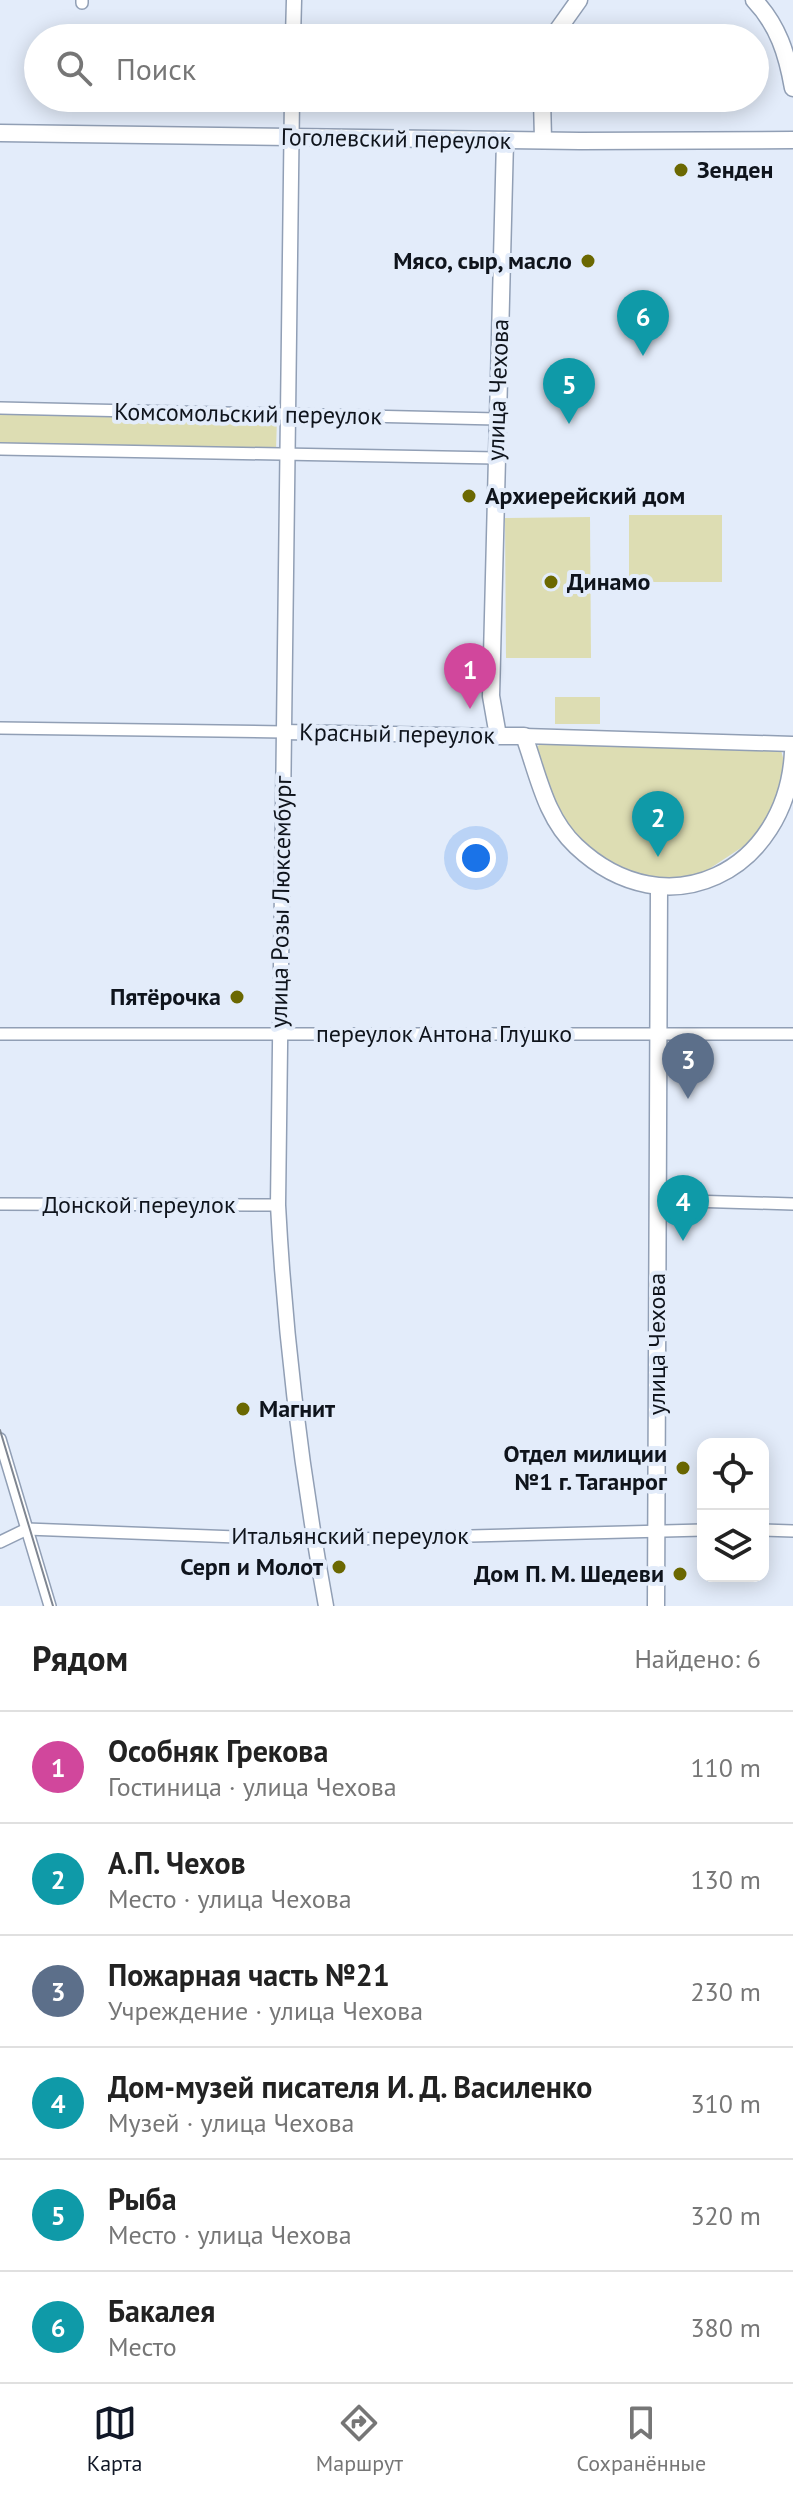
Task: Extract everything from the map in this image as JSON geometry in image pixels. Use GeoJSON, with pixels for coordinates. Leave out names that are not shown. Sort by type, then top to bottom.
{"type":"FeatureCollection","features":[{"type":"Feature","properties":{"kind":"main road"},"geometry":{"type":"LineString","coordinates":[[562,24],[579,0]]}},
{"type":"Feature","properties":{"kind":"main road"},"geometry":{"type":"LineString","coordinates":[[754,0],[775,27],[784,46],[793,88]]}},
{"type":"Feature","properties":{"kind":"main road"},"geometry":{"type":"LineString","coordinates":[[542,112],[543,140]]}},
{"type":"Feature","properties":{"kind":"main road","name":"Гоголевский переулок"},"geometry":{"type":"LineString","coordinates":[[0,133],[505,140],[793,140]]}},
{"type":"Feature","properties":{"kind":"main road","name":"улица Чехова"},"geometry":{"type":"LineString","coordinates":[[498,736],[491,696],[505,140]]}},
{"type":"Feature","properties":{"kind":"main road","name":"Красный переулок"},"geometry":{"type":"LineString","coordinates":[[498,736],[524,736]]}},
{"type":"Feature","properties":{"kind":"main road"},"geometry":{"type":"LineString","coordinates":[[524,736],[541,789],[574,844],[605,869],[659,889],[696,884],[716,876],[750,853],[764,837],[784,801],[793,752]]}},
{"type":"Feature","properties":{"kind":"main road","name":"улица Чехова"},"geometry":{"type":"LineString","coordinates":[[656,1606],[659,889]]}},
{"type":"Feature","properties":{"kind":"street"},"geometry":{"type":"LineString","coordinates":[[293,24],[294,0]]}},
{"type":"Feature","properties":{"kind":"street","name":"улица Розы Люксембург"},"geometry":{"type":"LineString","coordinates":[[292,112],[278,1205],[281,1265],[314,1540],[326,1606]]}},
{"type":"Feature","properties":{"kind":"street","name":"Комсомольский переулок"},"geometry":{"type":"LineString","coordinates":[[0,408],[497,419]]}},
{"type":"Feature","properties":{"kind":"street","name":"Комсомольский переулок"},"geometry":{"type":"LineString","coordinates":[[0,449],[496,458]]}},
{"type":"Feature","properties":{"kind":"street","name":"Красный переулок"},"geometry":{"type":"LineString","coordinates":[[0,728],[498,736]]}},
{"type":"Feature","properties":{"kind":"street","name":"Красный переулок"},"geometry":{"type":"LineString","coordinates":[[524,736],[793,744]]}},
{"type":"Feature","properties":{"kind":"street","name":"переулок Антона Глушко"},"geometry":{"type":"LineString","coordinates":[[0,1034],[793,1034]]}},
{"type":"Feature","properties":{"kind":"street"},"geometry":{"type":"LineString","coordinates":[[658,1200],[793,1204]]}},
{"type":"Feature","properties":{"kind":"street","name":"Донской переулок"},"geometry":{"type":"LineString","coordinates":[[0,1204],[278,1205]]}},
{"type":"Feature","properties":{"kind":"street"},"geometry":{"type":"LineString","coordinates":[[0,1439],[50,1606]]}},
{"type":"Feature","properties":{"kind":"street","name":"Итальянский переулок"},"geometry":{"type":"LineString","coordinates":[[0,1542],[27,1529],[314,1540],[697,1530]]}},
{"type":"Feature","properties":{"kind":"street"},"geometry":{"type":"LineString","coordinates":[[769,1530],[793,1531]]}},
{"type":"Feature","properties":{"kind":"green space"},"geometry":{"type":"Polygon","coordinates":[[[0,412],[277,418],[276,450],[0,444],[0,412]]]}},
{"type":"Feature","properties":{"kind":"green space"},"geometry":{"type":"Polygon","coordinates":[[[629,515],[722,515],[722,582],[629,582],[629,515]]]}},
{"type":"Feature","properties":{"kind":"green space"},"geometry":{"type":"Polygon","coordinates":[[[590,517],[591,658],[506,658],[505,518],[590,517]]]}},
{"type":"Feature","properties":{"kind":"green space"},"geometry":{"type":"Polygon","coordinates":[[[555,697],[600,697],[600,724],[555,724],[555,697]]]}},
{"type":"Feature","properties":{"kind":"green space"},"geometry":{"type":"Polygon","coordinates":[[[542,743],[781,750],[785,765],[774,806],[750,842],[706,871],[678,879],[655,879],[606,865],[559,819],[535,748],[542,743]]]}},
{"type":"Feature","properties":{"kind":"tram line"},"geometry":{"type":"LineString","coordinates":[[0,1430],[53,1606]]}},
{"type":"Feature","properties":{"kind":"place","name":"Зенден"},"geometry":{"type":"Point","coordinates":[681,170]}},
{"type":"Feature","properties":{"kind":"place","name":"Мясо, сыр, масло"},"geometry":{"type":"Point","coordinates":[588,261]}},
{"type":"Feature","properties":{"kind":"place","name":"Бакалея"},"geometry":{"type":"Point","coordinates":[643,356]}},
{"type":"Feature","properties":{"kind":"place","name":"Рыба"},"geometry":{"type":"Point","coordinates":[569,424]}},
{"type":"Feature","properties":{"kind":"place","name":"Архиерейский дом"},"geometry":{"type":"Point","coordinates":[469,496]}},
{"type":"Feature","properties":{"kind":"place","name":"Динамо"},"geometry":{"type":"Point","coordinates":[551,582]}},
{"type":"Feature","properties":{"kind":"place","name":"Особняк Грекова"},"geometry":{"type":"Point","coordinates":[470,709]}},
{"type":"Feature","properties":{"kind":"place","name":"А.П. Чехов"},"geometry":{"type":"Point","coordinates":[658,857]}},
{"type":"Feature","properties":{"kind":"place","name":"Пятёрочка"},"geometry":{"type":"Point","coordinates":[237,997]}},
{"type":"Feature","properties":{"kind":"place","name":"Пожарная часть №21"},"geometry":{"type":"Point","coordinates":[688,1099]}},
{"type":"Feature","properties":{"kind":"place","name":"Дом-музей писателя И. Д. Василенко"},"geometry":{"type":"Point","coordinates":[683,1241]}},
{"type":"Feature","properties":{"kind":"place","name":"Магнит"},"geometry":{"type":"Point","coordinates":[243,1409]}},
{"type":"Feature","properties":{"kind":"place","name":"Отдел милиции №1 г. Таганрог"},"geometry":{"type":"Point","coordinates":[683,1468]}},
{"type":"Feature","properties":{"kind":"place","name":"Серп и Молот"},"geometry":{"type":"Point","coordinates":[339,1567]}},
{"type":"Feature","properties":{"kind":"place","name":"Дом П. М. Шедеви"},"geometry":{"type":"Point","coordinates":[680,1574]}}]}
